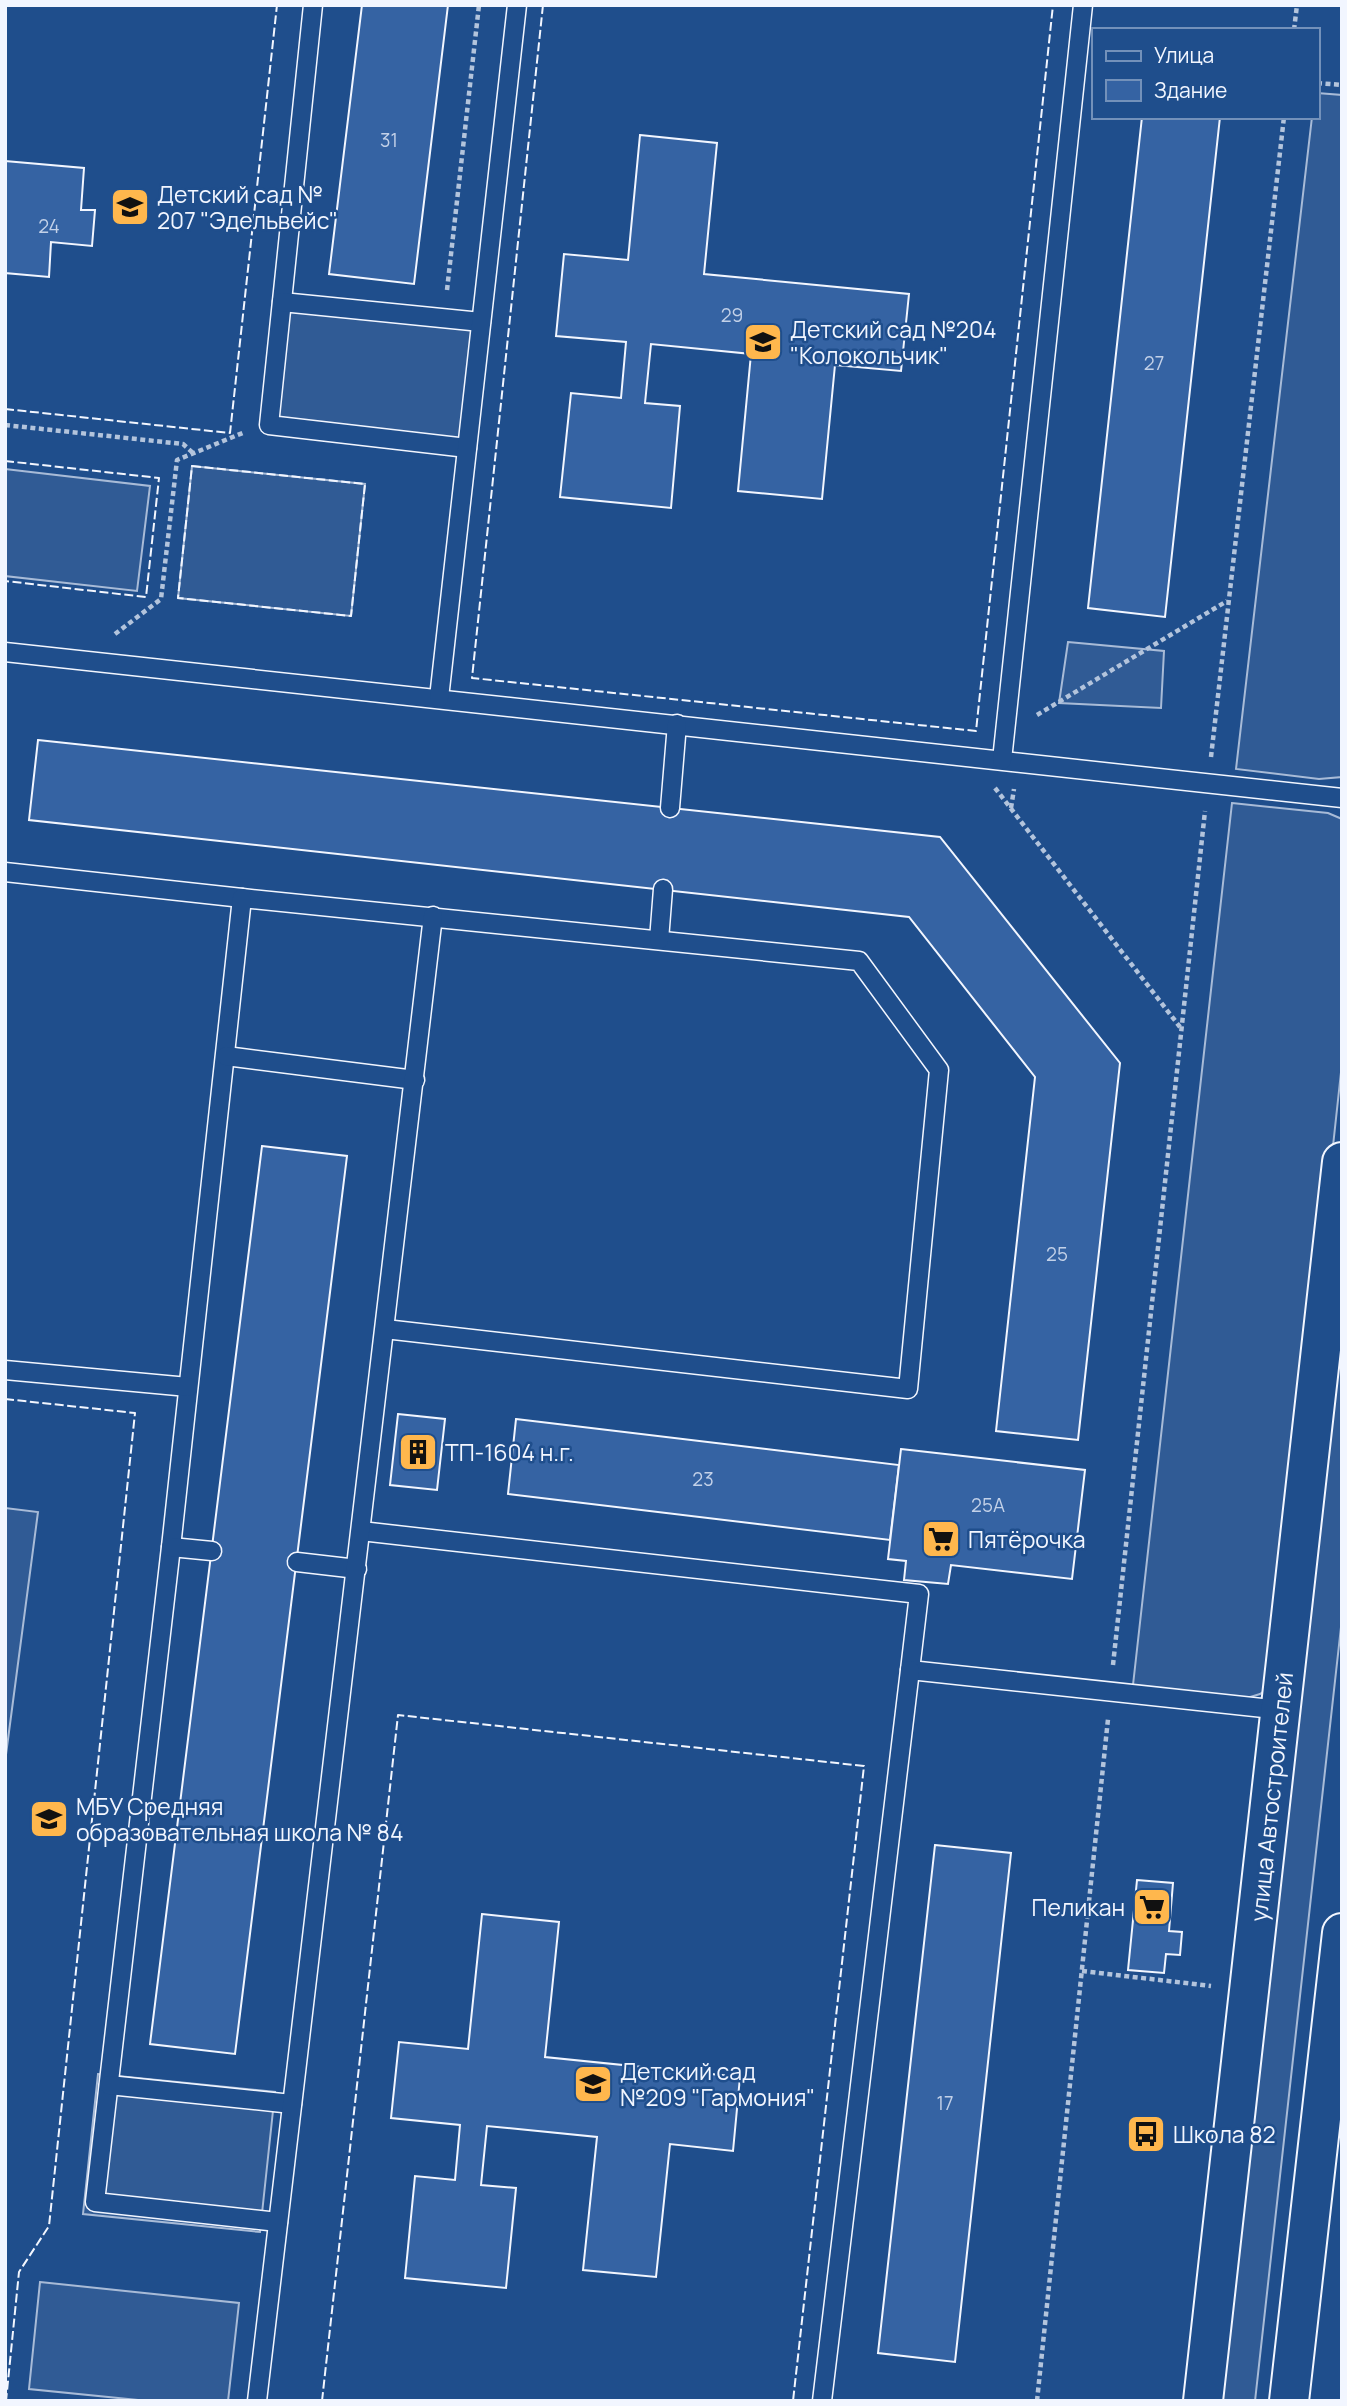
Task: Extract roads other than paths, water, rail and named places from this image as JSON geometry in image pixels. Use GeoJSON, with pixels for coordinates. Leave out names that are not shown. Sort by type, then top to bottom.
{"type":"FeatureCollection","features":[{"type":"Feature","properties":{"kind":"main road","name":"улица Автостроителей"},"geometry":{"type":"LineString","coordinates":[[1203,2401],[1341,1182]]}},
{"type":"Feature","properties":{"kind":"main road"},"geometry":{"type":"LineString","coordinates":[[1289,2401],[1342,1933]]}},
{"type":"Feature","properties":{"kind":"lane"},"geometry":{"type":"LineString","coordinates":[[313,5],[269,425],[467,448]]}},
{"type":"Feature","properties":{"kind":"lane"},"geometry":{"type":"LineString","coordinates":[[439,698],[517,5]]}},
{"type":"Feature","properties":{"kind":"lane"},"geometry":{"type":"LineString","coordinates":[[1002,760],[1083,5]]}},
{"type":"Feature","properties":{"kind":"lane"},"geometry":{"type":"LineString","coordinates":[[282,302],[481,322]]}},
{"type":"Feature","properties":{"kind":"lane"},"geometry":{"type":"LineString","coordinates":[[5,652],[1342,798]]}},
{"type":"Feature","properties":{"kind":"lane"},"geometry":{"type":"LineString","coordinates":[[670,808],[677,724]]}},
{"type":"Feature","properties":{"kind":"lane"},"geometry":{"type":"LineString","coordinates":[[5,872],[859,961],[939,1070],[908,1389],[385,1329]]}},
{"type":"Feature","properties":{"kind":"lane"},"geometry":{"type":"LineString","coordinates":[[659,940],[663,889]]}},
{"type":"Feature","properties":{"kind":"lane"},"geometry":{"type":"LineString","coordinates":[[243,898],[95,2202],[278,2222]]}},
{"type":"Feature","properties":{"kind":"lane"},"geometry":{"type":"LineString","coordinates":[[257,2401],[433,916]]}},
{"type":"Feature","properties":{"kind":"lane"},"geometry":{"type":"LineString","coordinates":[[226,1056],[415,1080]]}},
{"type":"Feature","properties":{"kind":"lane"},"geometry":{"type":"LineString","coordinates":[[5,1370],[188,1387]]}},
{"type":"Feature","properties":{"kind":"lane"},"geometry":{"type":"LineString","coordinates":[[361,1531],[919,1594],[822,2401]]}},
{"type":"Feature","properties":{"kind":"lane"},"geometry":{"type":"LineString","coordinates":[[171,1547],[212,1551]]}},
{"type":"Feature","properties":{"kind":"lane"},"geometry":{"type":"LineString","coordinates":[[297,1562],[357,1569]]}},
{"type":"Feature","properties":{"kind":"lane"},"geometry":{"type":"LineString","coordinates":[[910,1670],[1280,1710]]}},
{"type":"Feature","properties":{"kind":"lane"},"geometry":{"type":"LineString","coordinates":[[109,2085],[292,2104]]}},
{"type":"Feature","properties":{"kind":"place","name":"Детский сад № 207 \"Эдельвейс\""},"geometry":{"type":"Point","coordinates":[130,207]}},
{"type":"Feature","properties":{"kind":"place","name":"Детский сад №204 \"Колокольчик\""},"geometry":{"type":"Point","coordinates":[763,342]}},
{"type":"Feature","properties":{"kind":"place","name":"ТП-1604 н.г."},"geometry":{"type":"Point","coordinates":[418,1452]}},
{"type":"Feature","properties":{"kind":"place","name":"Пятёрочка"},"geometry":{"type":"Point","coordinates":[941,1539]}},
{"type":"Feature","properties":{"kind":"place","name":"МБУ Средняя образовательная школа № 84"},"geometry":{"type":"Point","coordinates":[49,1819]}},
{"type":"Feature","properties":{"kind":"place","name":"Пеликан"},"geometry":{"type":"Point","coordinates":[1152,1907]}},
{"type":"Feature","properties":{"kind":"place","name":"Детский сад №209 \"Гармония\""},"geometry":{"type":"Point","coordinates":[593,2084]}},
{"type":"Feature","properties":{"kind":"place","name":"Школа 82"},"geometry":{"type":"Point","coordinates":[1146,2134]}}]}
